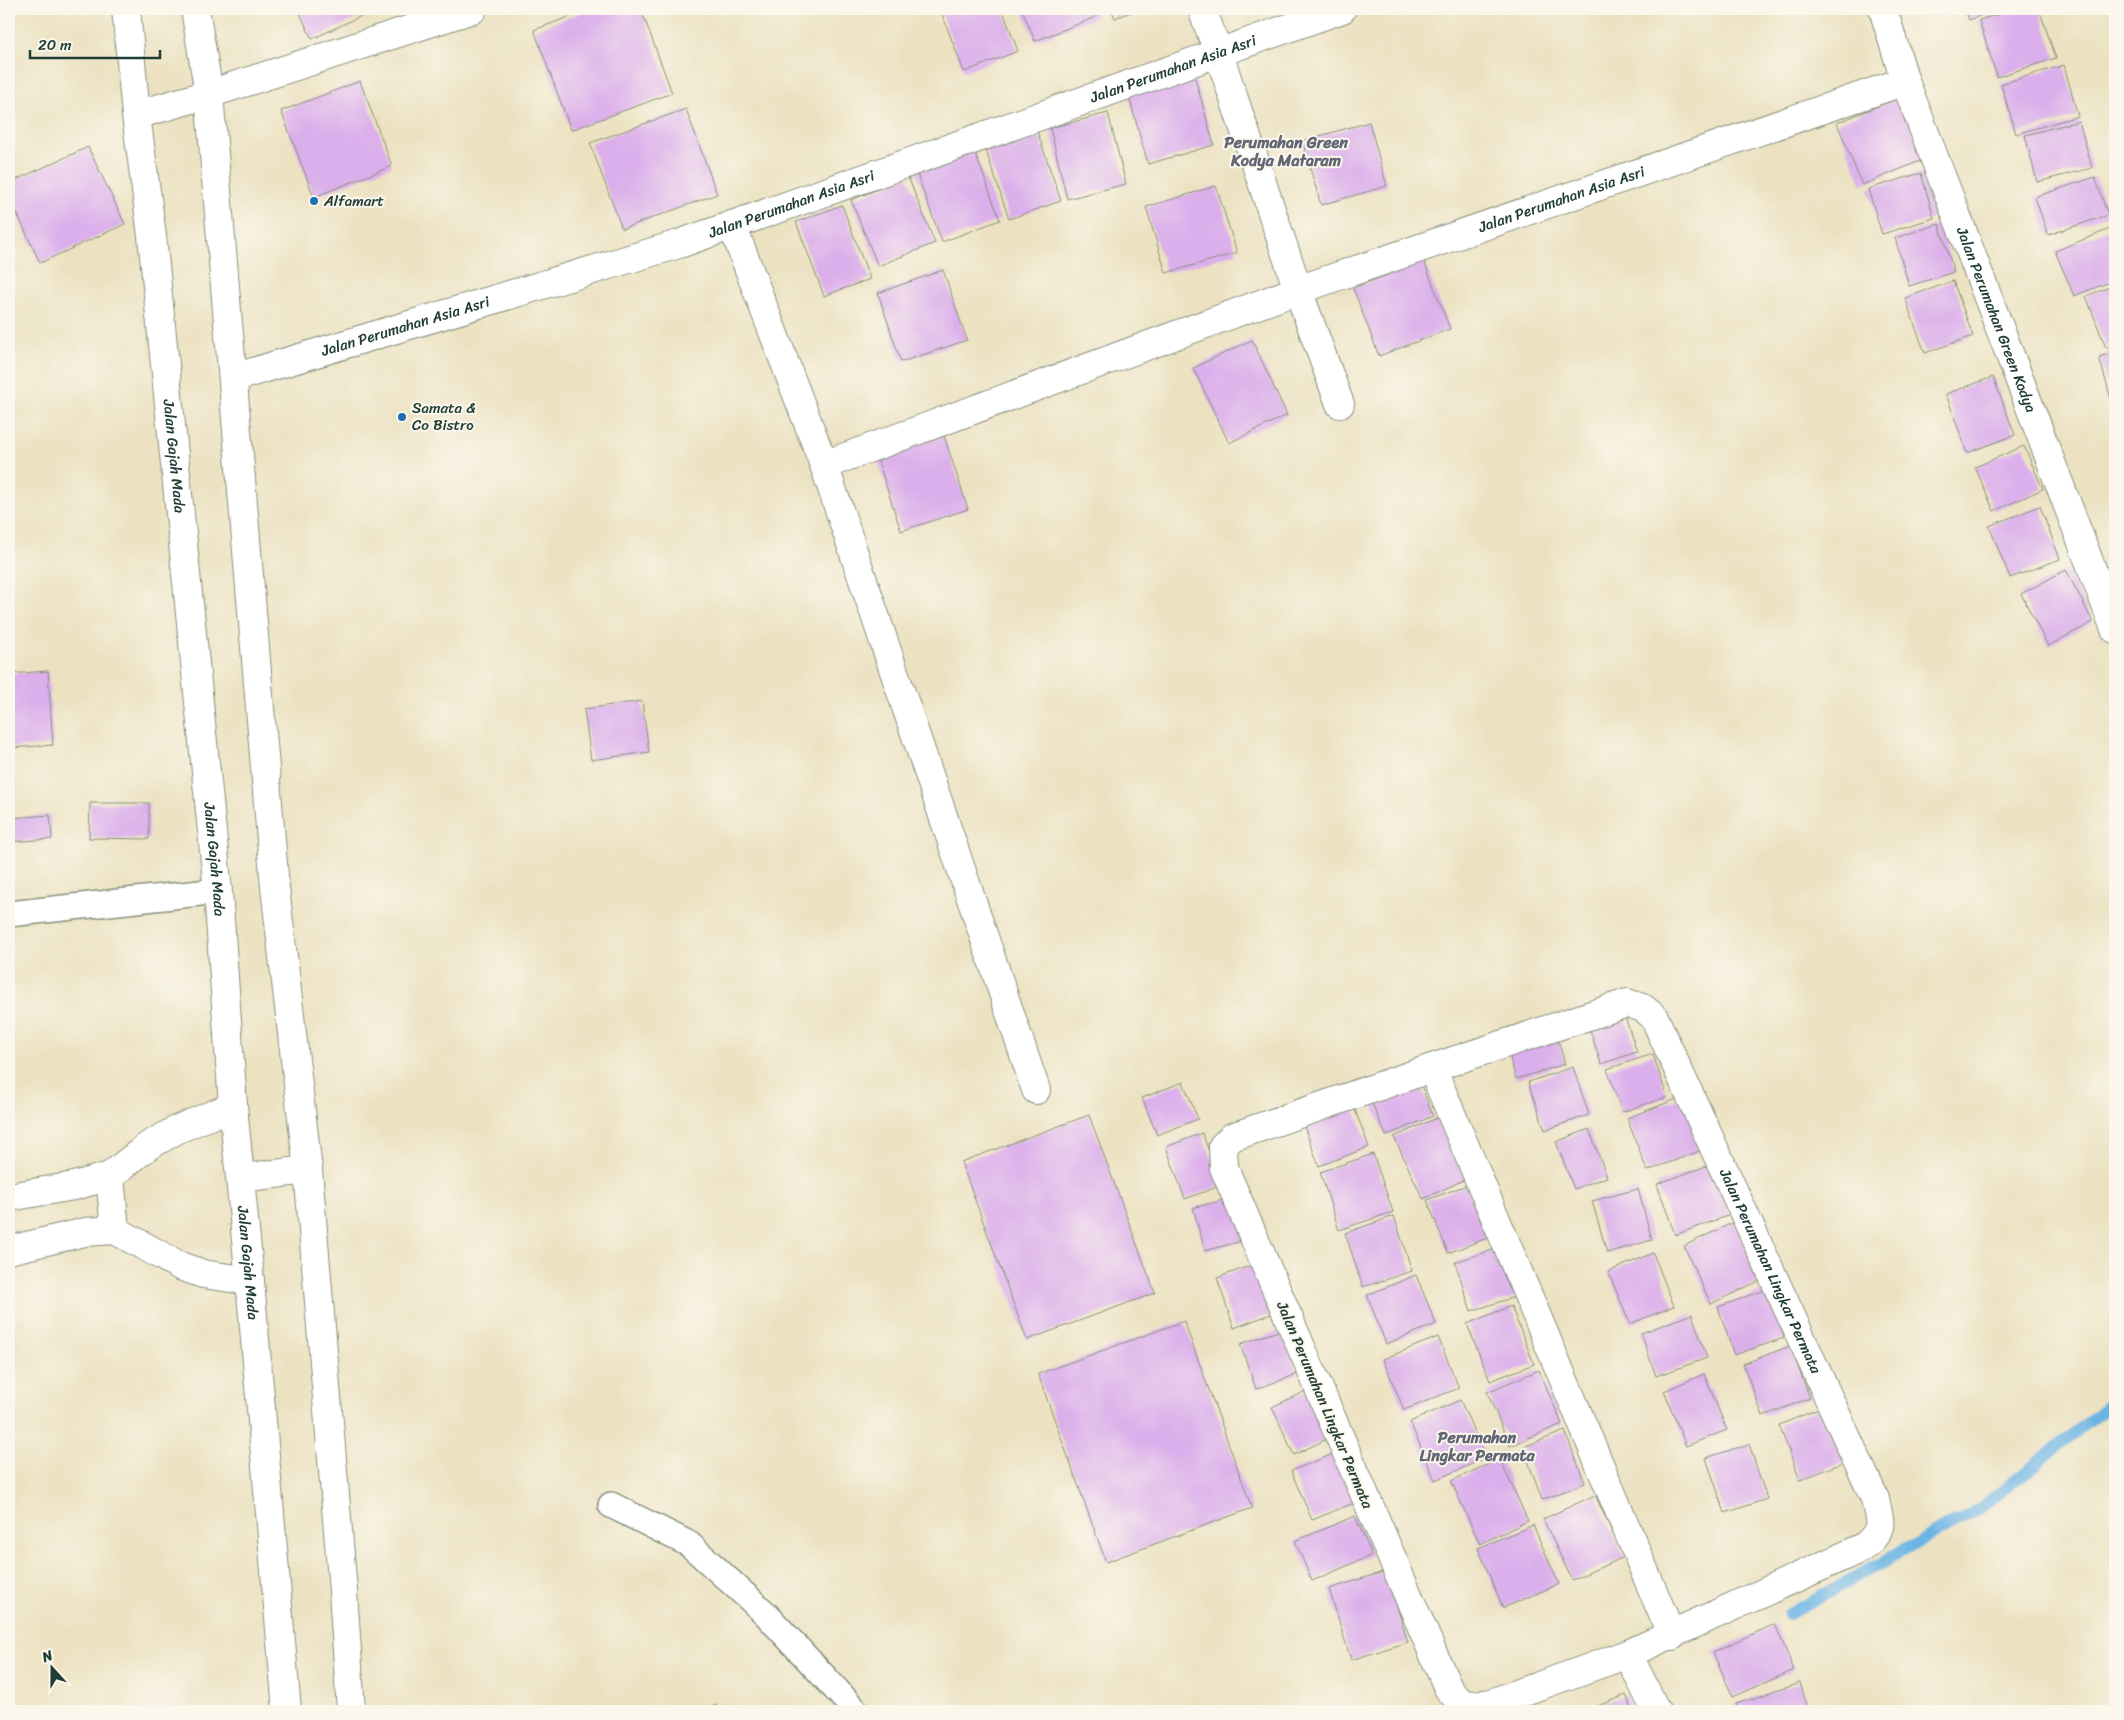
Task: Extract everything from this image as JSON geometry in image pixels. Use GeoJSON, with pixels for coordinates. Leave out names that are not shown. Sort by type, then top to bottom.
{"type":"FeatureCollection","features":[{"type":"Feature","properties":{"kind":"street","name":"Jalan Gajah Mada"},"geometry":{"type":"LineString","coordinates":[[126,9],[136,114],[155,266],[218,891],[233,1106],[241,1178],[287,1711]]}},
{"type":"Feature","properties":{"kind":"street"},"geometry":{"type":"LineString","coordinates":[[195,9],[209,94],[275,888],[308,1170],[351,1711]]}},
{"type":"Feature","properties":{"kind":"street"},"geometry":{"type":"LineString","coordinates":[[136,114],[209,94],[473,9]]}},
{"type":"Feature","properties":{"kind":"street"},"geometry":{"type":"LineString","coordinates":[[1202,9],[1219,54],[1298,290],[1340,404]]}},
{"type":"Feature","properties":{"kind":"street","name":"Jalan Perumahan Asia Asri"},"geometry":{"type":"LineString","coordinates":[[233,378],[679,244],[1342,9]]}},
{"type":"Feature","properties":{"kind":"street","name":"Jalan Perumahan Green Kodya"},"geometry":{"type":"LineString","coordinates":[[1883,9],[1905,81],[2115,629]]}},
{"type":"Feature","properties":{"kind":"street","name":"Jalan Perumahan Asia Asri"},"geometry":{"type":"LineString","coordinates":[[824,465],[1298,290],[1905,81]]}},
{"type":"Feature","properties":{"kind":"street"},"geometry":{"type":"LineString","coordinates":[[732,226],[824,465],[1036,1090]]}},
{"type":"Feature","properties":{"kind":"street","name":"Jalan Perumahan Lingkar Permata"},"geometry":{"type":"LineString","coordinates":[[1627,1003],[1643,1008],[1654,1017],[1875,1498],[1880,1526],[1875,1537],[1864,1547],[1672,1636],[1628,1654],[1491,1703],[1461,1704],[1448,1688],[1439,1670],[1224,1168],[1223,1146],[1232,1137],[1627,1003]]}},
{"type":"Feature","properties":{"kind":"street"},"geometry":{"type":"LineString","coordinates":[[1432,1068],[1672,1636]]}},
{"type":"Feature","properties":{"kind":"street"},"geometry":{"type":"LineString","coordinates":[[9,1197],[74,1186],[110,1176],[148,1146],[178,1129],[233,1106]]}},
{"type":"Feature","properties":{"kind":"street"},"geometry":{"type":"LineString","coordinates":[[241,1178],[308,1170]]}},
{"type":"Feature","properties":{"kind":"street"},"geometry":{"type":"LineString","coordinates":[[110,1176],[115,1230]]}},
{"type":"Feature","properties":{"kind":"street"},"geometry":{"type":"LineString","coordinates":[[9,1250],[85,1232],[115,1230],[180,1266],[203,1274],[250,1280]]}},
{"type":"Feature","properties":{"kind":"street"},"geometry":{"type":"LineString","coordinates":[[1628,1654],[1656,1711]]}},
{"type":"Feature","properties":{"kind":"lane"},"geometry":{"type":"LineString","coordinates":[[9,914],[218,891]]}},
{"type":"Feature","properties":{"kind":"lane"},"geometry":{"type":"LineString","coordinates":[[611,1505],[689,1544],[765,1613],[856,1711]]}},
{"type":"Feature","properties":{"kind":"building"},"geometry":{"type":"Polygon","coordinates":[[[298,9],[376,9],[312,39],[298,9]]]}},
{"type":"Feature","properties":{"kind":"building"},"geometry":{"type":"Polygon","coordinates":[[[591,9],[641,9],[672,93],[571,130],[534,30],[591,9]]]}},
{"type":"Feature","properties":{"kind":"building"},"geometry":{"type":"Polygon","coordinates":[[[940,9],[1002,9],[1018,51],[964,72],[940,9]]]}},
{"type":"Feature","properties":{"kind":"building"},"geometry":{"type":"Polygon","coordinates":[[[1022,9],[1093,9],[1096,17],[1035,41],[1022,9]]]}},
{"type":"Feature","properties":{"kind":"building"},"geometry":{"type":"Polygon","coordinates":[[[1111,9],[1139,9],[1115,18],[1111,9]]]}},
{"type":"Feature","properties":{"kind":"building"},"geometry":{"type":"Polygon","coordinates":[[[1965,9],[1997,9],[1969,20],[1965,9]]]}},
{"type":"Feature","properties":{"kind":"building"},"geometry":{"type":"Polygon","coordinates":[[[2016,9],[2039,9],[2056,58],[1997,77],[1979,20],[2016,9]]]}},
{"type":"Feature","properties":{"kind":"building"},"geometry":{"type":"Polygon","coordinates":[[[2064,65],[2078,116],[2016,134],[2001,84],[2064,65]]]}},
{"type":"Feature","properties":{"kind":"building"},"geometry":{"type":"Polygon","coordinates":[[[1193,71],[1214,145],[1148,164],[1127,90],[1193,71]]]}},
{"type":"Feature","properties":{"kind":"building"},"geometry":{"type":"Polygon","coordinates":[[[360,81],[392,166],[314,197],[281,111],[360,81]]]}},
{"type":"Feature","properties":{"kind":"building"},"geometry":{"type":"Polygon","coordinates":[[[1900,97],[1925,159],[1862,185],[1837,123],[1900,97]]]}},
{"type":"Feature","properties":{"kind":"building"},"geometry":{"type":"Polygon","coordinates":[[[686,109],[717,194],[622,229],[590,143],[686,109]]]}},
{"type":"Feature","properties":{"kind":"building"},"geometry":{"type":"Polygon","coordinates":[[[1108,113],[1126,184],[1067,199],[1050,128],[1108,113]]]}},
{"type":"Feature","properties":{"kind":"building"},"geometry":{"type":"Polygon","coordinates":[[[2079,121],[2092,168],[2037,182],[2025,135],[2079,121]]]}},
{"type":"Feature","properties":{"kind":"building"},"geometry":{"type":"Polygon","coordinates":[[[1369,122],[1387,186],[1321,205],[1302,141],[1369,122]]]}},
{"type":"Feature","properties":{"kind":"building"},"geometry":{"type":"Polygon","coordinates":[[[1036,128],[1061,201],[1009,219],[984,145],[1036,128]]]}},
{"type":"Feature","properties":{"kind":"building"},"geometry":{"type":"Polygon","coordinates":[[[972,145],[1000,220],[942,242],[914,166],[972,145]]]}},
{"type":"Feature","properties":{"kind":"building"},"geometry":{"type":"Polygon","coordinates":[[[88,147],[125,224],[40,263],[9,196],[9,183],[88,147]]]}},
{"type":"Feature","properties":{"kind":"building"},"geometry":{"type":"Polygon","coordinates":[[[1921,173],[1934,218],[1882,234],[1868,189],[1921,173]]]}},
{"type":"Feature","properties":{"kind":"building"},"geometry":{"type":"Polygon","coordinates":[[[908,177],[935,243],[878,266],[851,200],[908,177]]]}},
{"type":"Feature","properties":{"kind":"building"},"geometry":{"type":"Polygon","coordinates":[[[2095,177],[2108,215],[2048,235],[2035,197],[2095,177]]]}},
{"type":"Feature","properties":{"kind":"building"},"geometry":{"type":"Polygon","coordinates":[[[1216,186],[1237,253],[1166,273],[1146,207],[1216,186]]]}},
{"type":"Feature","properties":{"kind":"building"},"geometry":{"type":"Polygon","coordinates":[[[842,205],[870,279],[824,296],[796,222],[842,205]]]}},
{"type":"Feature","properties":{"kind":"building"},"geometry":{"type":"Polygon","coordinates":[[[1939,224],[1954,272],[1909,286],[1895,238],[1939,224]]]}},
{"type":"Feature","properties":{"kind":"building"},"geometry":{"type":"Polygon","coordinates":[[[2110,229],[2115,243],[2115,280],[2074,296],[2055,251],[2110,229]]]}},
{"type":"Feature","properties":{"kind":"building"},"geometry":{"type":"Polygon","coordinates":[[[1424,261],[1450,329],[1379,356],[1353,288],[1424,261]]]}},
{"type":"Feature","properties":{"kind":"building"},"geometry":{"type":"Polygon","coordinates":[[[943,270],[967,340],[901,362],[878,293],[943,270]]]}},
{"type":"Feature","properties":{"kind":"building"},"geometry":{"type":"Polygon","coordinates":[[[1953,281],[1973,336],[1925,353],[1905,298],[1953,281]]]}},
{"type":"Feature","properties":{"kind":"building"},"geometry":{"type":"Polygon","coordinates":[[[2115,285],[2115,344],[2106,348],[2086,296],[2115,285]]]}},
{"type":"Feature","properties":{"kind":"building"},"geometry":{"type":"Polygon","coordinates":[[[1252,340],[1287,415],[1229,443],[1193,368],[1252,340]]]}},
{"type":"Feature","properties":{"kind":"building"},"geometry":{"type":"Polygon","coordinates":[[[2115,352],[2115,413],[2099,357],[2115,352]]]}},
{"type":"Feature","properties":{"kind":"building"},"geometry":{"type":"Polygon","coordinates":[[[1993,377],[2015,435],[1967,453],[1946,394],[1993,377]]]}},
{"type":"Feature","properties":{"kind":"building"},"geometry":{"type":"Polygon","coordinates":[[[943,433],[968,509],[901,531],[876,455],[943,433]]]}},
{"type":"Feature","properties":{"kind":"building"},"geometry":{"type":"Polygon","coordinates":[[[2024,446],[2043,489],[1994,511],[1975,467],[2024,446]]]}},
{"type":"Feature","properties":{"kind":"building"},"geometry":{"type":"Polygon","coordinates":[[[2040,506],[2060,559],[2010,578],[1989,526],[2040,506]]]}},
{"type":"Feature","properties":{"kind":"building"},"geometry":{"type":"Polygon","coordinates":[[[2066,570],[2093,622],[2048,646],[2021,594],[2066,570]]]}},
{"type":"Feature","properties":{"kind":"building"},"geometry":{"type":"Polygon","coordinates":[[[48,671],[53,745],[9,748],[9,674],[48,671]]]}},
{"type":"Feature","properties":{"kind":"building"},"geometry":{"type":"Polygon","coordinates":[[[642,701],[649,752],[591,760],[584,709],[642,701]]]}},
{"type":"Feature","properties":{"kind":"building"},"geometry":{"type":"Polygon","coordinates":[[[90,803],[149,803],[149,839],[89,838],[90,803]]]}},
{"type":"Feature","properties":{"kind":"building"},"geometry":{"type":"Polygon","coordinates":[[[50,815],[52,839],[9,842],[9,818],[50,815]]]}},
{"type":"Feature","properties":{"kind":"building"},"geometry":{"type":"Polygon","coordinates":[[[1622,1008],[1637,1052],[1601,1064],[1587,1020],[1622,1008]]]}},
{"type":"Feature","properties":{"kind":"building"},"geometry":{"type":"Polygon","coordinates":[[[1556,1033],[1565,1064],[1516,1079],[1507,1048],[1556,1033]]]}},
{"type":"Feature","properties":{"kind":"building"},"geometry":{"type":"Polygon","coordinates":[[[1653,1054],[1667,1097],[1622,1112],[1607,1069],[1653,1054]]]}},
{"type":"Feature","properties":{"kind":"building"},"geometry":{"type":"Polygon","coordinates":[[[1573,1067],[1589,1115],[1545,1130],[1528,1082],[1573,1067]]]}},
{"type":"Feature","properties":{"kind":"building"},"geometry":{"type":"Polygon","coordinates":[[[1417,1075],[1433,1116],[1386,1136],[1368,1094],[1417,1075]]]}},
{"type":"Feature","properties":{"kind":"building"},"geometry":{"type":"Polygon","coordinates":[[[1183,1082],[1198,1119],[1157,1135],[1142,1098],[1183,1082]]]}},
{"type":"Feature","properties":{"kind":"building"},"geometry":{"type":"Polygon","coordinates":[[[1685,1096],[1705,1149],[1647,1171],[1627,1118],[1685,1096]]]}},
{"type":"Feature","properties":{"kind":"building"},"geometry":{"type":"Polygon","coordinates":[[[1351,1099],[1369,1147],[1319,1166],[1301,1118],[1351,1099]]]}},
{"type":"Feature","properties":{"kind":"building"},"geometry":{"type":"Polygon","coordinates":[[[1089,1115],[1155,1293],[1027,1340],[961,1162],[1089,1115]]]}},
{"type":"Feature","properties":{"kind":"building"},"geometry":{"type":"Polygon","coordinates":[[[1441,1116],[1470,1177],[1423,1199],[1394,1137],[1441,1116]]]}},
{"type":"Feature","properties":{"kind":"building"},"geometry":{"type":"Polygon","coordinates":[[[1589,1129],[1607,1177],[1574,1189],[1556,1142],[1589,1129]]]}},
{"type":"Feature","properties":{"kind":"building"},"geometry":{"type":"Polygon","coordinates":[[[1202,1133],[1222,1185],[1185,1199],[1166,1147],[1202,1133]]]}},
{"type":"Feature","properties":{"kind":"building"},"geometry":{"type":"Polygon","coordinates":[[[1373,1154],[1393,1212],[1339,1230],[1320,1172],[1373,1154]]]}},
{"type":"Feature","properties":{"kind":"building"},"geometry":{"type":"Polygon","coordinates":[[[1712,1164],[1730,1215],[1675,1235],[1657,1184],[1712,1164]]]}},
{"type":"Feature","properties":{"kind":"building"},"geometry":{"type":"Polygon","coordinates":[[[1467,1185],[1487,1238],[1448,1253],[1427,1200],[1467,1185]]]}},
{"type":"Feature","properties":{"kind":"building"},"geometry":{"type":"Polygon","coordinates":[[[1638,1189],[1652,1240],[1607,1253],[1592,1201],[1638,1189]]]}},
{"type":"Feature","properties":{"kind":"building"},"geometry":{"type":"Polygon","coordinates":[[[1234,1197],[1246,1240],[1205,1251],[1193,1208],[1234,1197]]]}},
{"type":"Feature","properties":{"kind":"building"},"geometry":{"type":"Polygon","coordinates":[[[1394,1216],[1412,1271],[1363,1287],[1345,1233],[1394,1216]]]}},
{"type":"Feature","properties":{"kind":"building"},"geometry":{"type":"Polygon","coordinates":[[[1734,1222],[1761,1280],[1711,1304],[1684,1246],[1734,1222]]]}},
{"type":"Feature","properties":{"kind":"building"},"geometry":{"type":"Polygon","coordinates":[[[1502,1247],[1518,1296],[1471,1311],[1455,1262],[1502,1247]]]}},
{"type":"Feature","properties":{"kind":"building"},"geometry":{"type":"Polygon","coordinates":[[[1653,1253],[1674,1306],[1630,1324],[1608,1272],[1653,1253]]]}},
{"type":"Feature","properties":{"kind":"building"},"geometry":{"type":"Polygon","coordinates":[[[1258,1263],[1276,1312],[1234,1328],[1217,1278],[1258,1263]]]}},
{"type":"Feature","properties":{"kind":"building"},"geometry":{"type":"Polygon","coordinates":[[[1416,1275],[1436,1324],[1386,1344],[1367,1295],[1416,1275]]]}},
{"type":"Feature","properties":{"kind":"building"},"geometry":{"type":"Polygon","coordinates":[[[1768,1289],[1784,1338],[1734,1355],[1718,1307],[1768,1289]]]}},
{"type":"Feature","properties":{"kind":"building"},"geometry":{"type":"Polygon","coordinates":[[[1511,1306],[1534,1364],[1490,1381],[1467,1324],[1511,1306]]]}},
{"type":"Feature","properties":{"kind":"building"},"geometry":{"type":"Polygon","coordinates":[[[1692,1314],[1707,1358],[1656,1376],[1641,1333],[1692,1314]]]}},
{"type":"Feature","properties":{"kind":"building"},"geometry":{"type":"Polygon","coordinates":[[[1184,1321],[1252,1508],[1106,1562],[1038,1374],[1184,1321]]]}},
{"type":"Feature","properties":{"kind":"building"},"geometry":{"type":"Polygon","coordinates":[[[1281,1330],[1298,1374],[1256,1389],[1240,1344],[1281,1330]]]}},
{"type":"Feature","properties":{"kind":"building"},"geometry":{"type":"Polygon","coordinates":[[[1438,1337],[1459,1388],[1404,1410],[1383,1359],[1438,1337]]]}},
{"type":"Feature","properties":{"kind":"building"},"geometry":{"type":"Polygon","coordinates":[[[1790,1346],[1810,1398],[1763,1416],[1743,1364],[1790,1346]]]}},
{"type":"Feature","properties":{"kind":"building"},"geometry":{"type":"Polygon","coordinates":[[[1539,1370],[1562,1424],[1510,1446],[1487,1392],[1539,1370]]]}},
{"type":"Feature","properties":{"kind":"building"},"geometry":{"type":"Polygon","coordinates":[[[1704,1374],[1727,1430],[1686,1446],[1664,1391],[1704,1374]]]}},
{"type":"Feature","properties":{"kind":"building"},"geometry":{"type":"Polygon","coordinates":[[[1306,1391],[1329,1438],[1294,1455],[1272,1407],[1306,1391]]]}},
{"type":"Feature","properties":{"kind":"building"},"geometry":{"type":"Polygon","coordinates":[[[1460,1400],[1486,1458],[1435,1480],[1410,1422],[1460,1400]]]}},
{"type":"Feature","properties":{"kind":"building"},"geometry":{"type":"Polygon","coordinates":[[[1828,1405],[1850,1460],[1800,1480],[1779,1425],[1828,1405]]]}},
{"type":"Feature","properties":{"kind":"building"},"geometry":{"type":"Polygon","coordinates":[[[1565,1431],[1585,1483],[1542,1500],[1523,1447],[1565,1431]]]}},
{"type":"Feature","properties":{"kind":"building"},"geometry":{"type":"Polygon","coordinates":[[[1749,1444],[1767,1499],[1725,1513],[1706,1458],[1749,1444]]]}},
{"type":"Feature","properties":{"kind":"building"},"geometry":{"type":"Polygon","coordinates":[[[1338,1452],[1359,1501],[1312,1520],[1291,1471],[1338,1452]]]}},
{"type":"Feature","properties":{"kind":"building"},"geometry":{"type":"Polygon","coordinates":[[[1500,1459],[1528,1521],[1480,1544],[1451,1481],[1500,1459]]]}},
{"type":"Feature","properties":{"kind":"building"},"geometry":{"type":"Polygon","coordinates":[[[1595,1495],[1624,1557],[1572,1580],[1543,1519],[1595,1495]]]}},
{"type":"Feature","properties":{"kind":"building"},"geometry":{"type":"Polygon","coordinates":[[[1355,1516],[1372,1555],[1312,1581],[1295,1541],[1355,1516]]]}},
{"type":"Feature","properties":{"kind":"building"},"geometry":{"type":"Polygon","coordinates":[[[1533,1525],[1559,1584],[1503,1608],[1478,1548],[1533,1525]]]}},
{"type":"Feature","properties":{"kind":"building"},"geometry":{"type":"Polygon","coordinates":[[[1386,1571],[1408,1642],[1351,1660],[1329,1589],[1386,1571]]]}},
{"type":"Feature","properties":{"kind":"building"},"geometry":{"type":"Polygon","coordinates":[[[1775,1624],[1794,1670],[1733,1697],[1713,1652],[1775,1624]]]}},
{"type":"Feature","properties":{"kind":"building"},"geometry":{"type":"Polygon","coordinates":[[[1800,1683],[1809,1711],[1738,1711],[1736,1704],[1800,1683]]]}},
{"type":"Feature","properties":{"kind":"building"},"geometry":{"type":"Polygon","coordinates":[[[1626,1695],[1633,1711],[1585,1711],[1626,1695]]]}},
{"type":"Feature","properties":{"kind":"building"},"geometry":{"type":"Polygon","coordinates":[[[716,1705],[718,1711],[700,1711],[716,1705]]]}},
{"type":"Feature","properties":{"kind":"waterway"},"geometry":{"type":"LineString","coordinates":[[1789,1614],[1981,1508],[2115,1400]]}},
{"type":"Feature","properties":{"kind":"place","name":"Alfamart"},"geometry":{"type":"Point","coordinates":[314,201]}},
{"type":"Feature","properties":{"kind":"place","name":"Samata & Co Bistro"},"geometry":{"type":"Point","coordinates":[402,417]}},
{"type":"Feature","properties":{"kind":"district","name":"Perumahan Green Kodya Mataram"},"geometry":{"type":"Point","coordinates":[1286,151]}},
{"type":"Feature","properties":{"kind":"district","name":"Perumahan Lingkar Permata"},"geometry":{"type":"Point","coordinates":[1477,1446]}}]}
